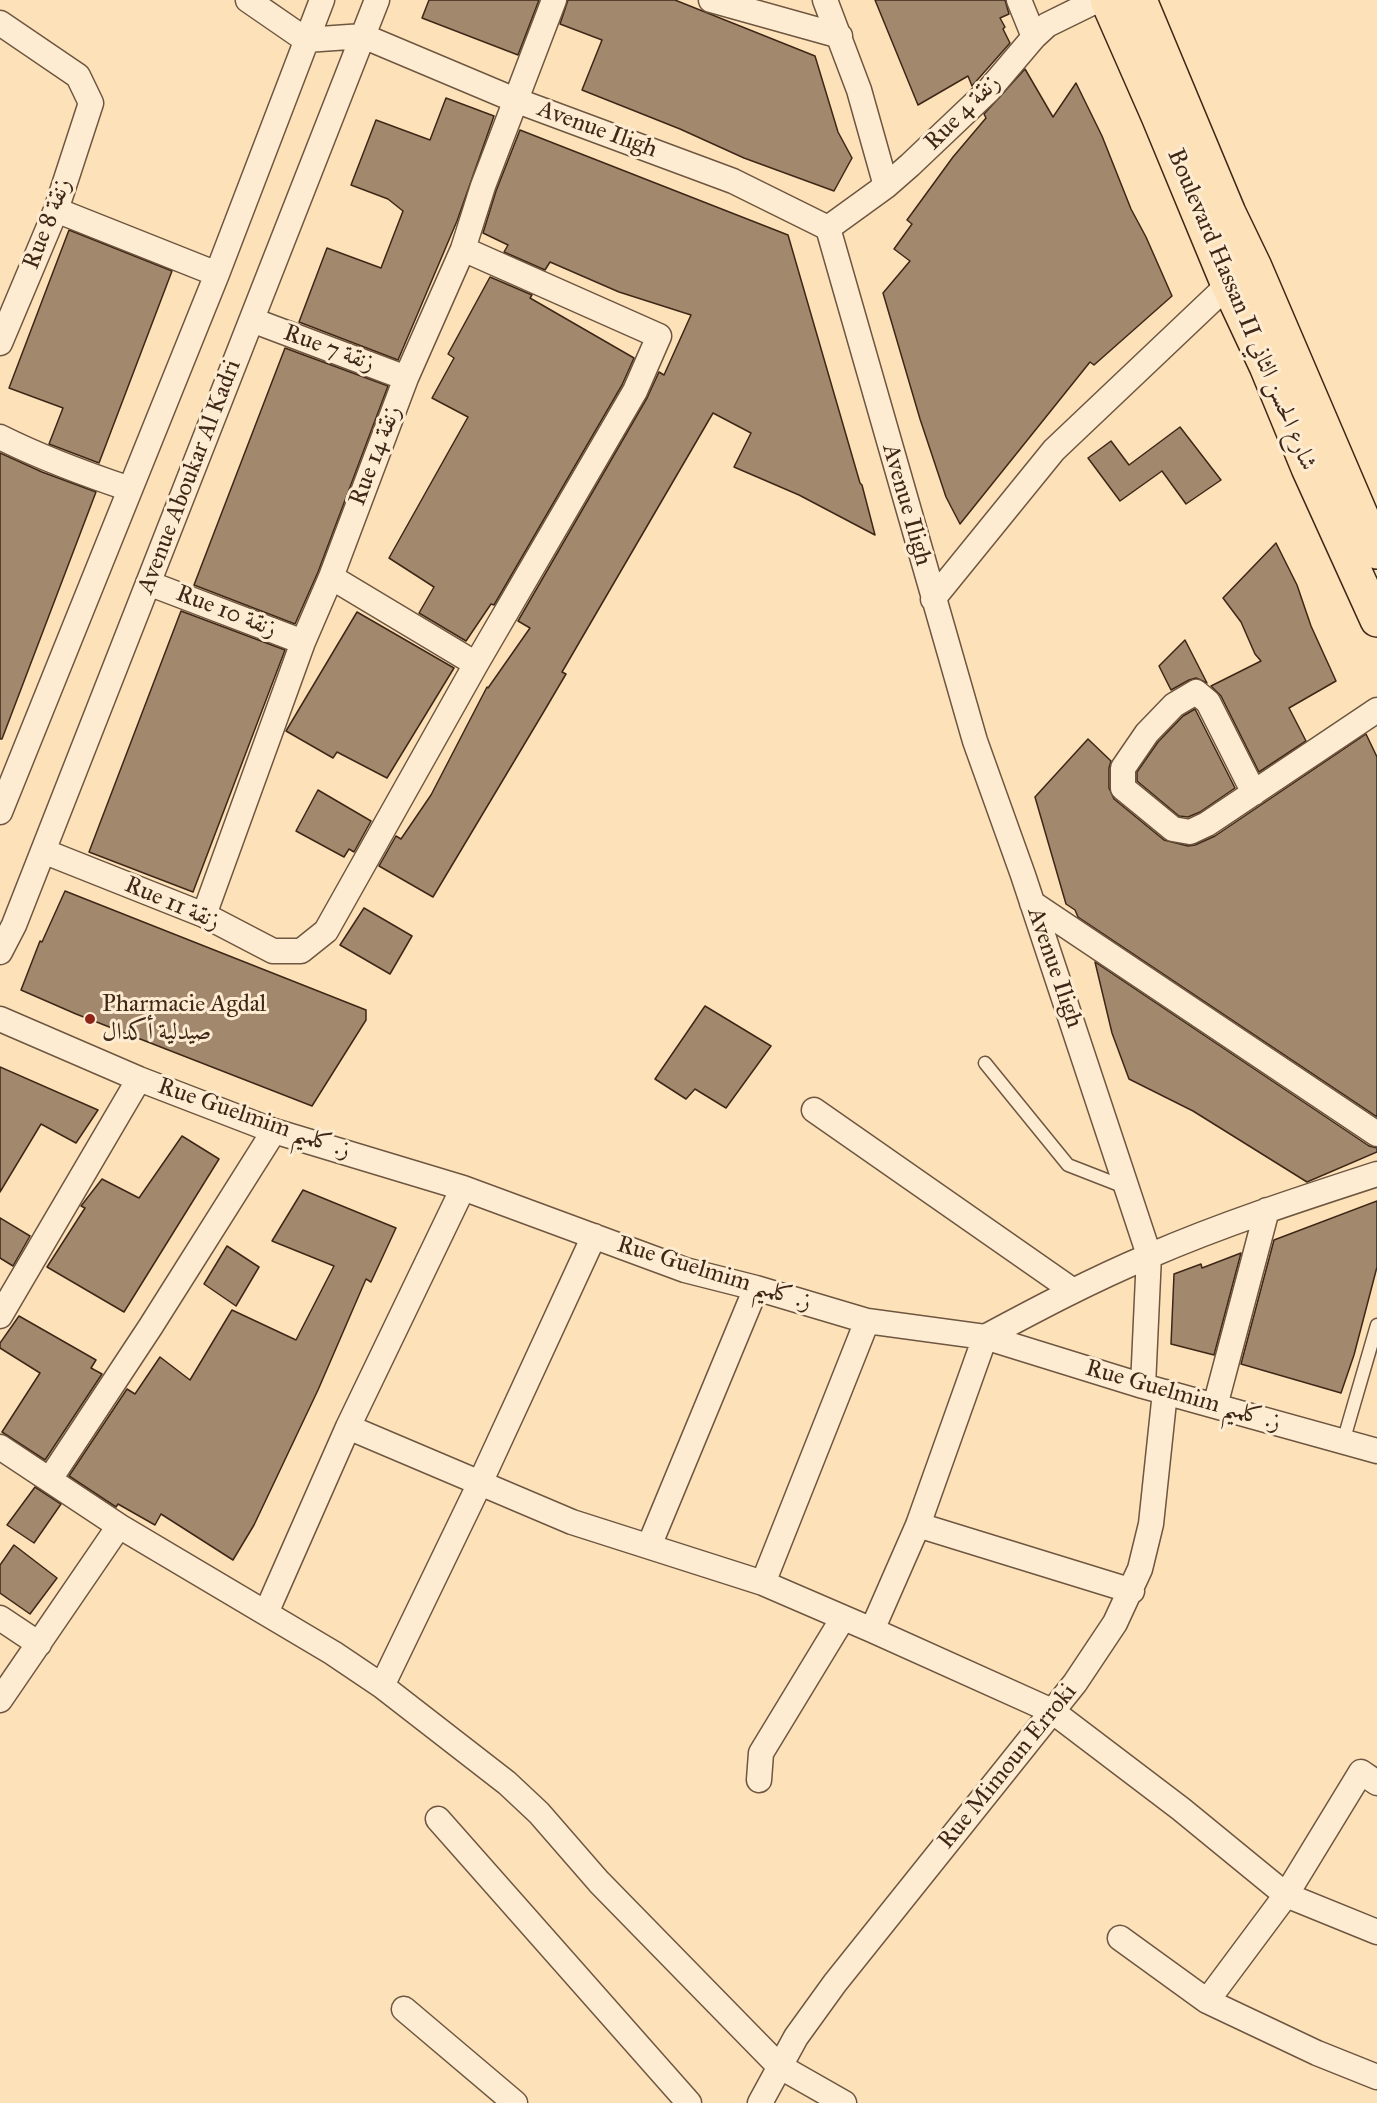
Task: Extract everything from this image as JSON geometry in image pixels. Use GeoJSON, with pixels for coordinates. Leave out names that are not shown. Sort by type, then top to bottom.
{"type":"FeatureCollection","features":[{"type":"Feature","properties":{"kind":"main road","name":"Boulevard Hassan II شارع الحسن الثاني"},"geometry":{"type":"LineString","coordinates":[[1107,0],[1228,285],[1266,366],[1308,468],[1377,620]]}},
{"type":"Feature","properties":{"kind":"main road","name":"Boulevard Hassan II شارع الحسن الثاني"},"geometry":{"type":"LineString","coordinates":[[1140,0],[1229,213],[1370,509],[1377,552]]}},
{"type":"Feature","properties":{"kind":"street"},"geometry":{"type":"LineString","coordinates":[[248,0],[306,40]]}},
{"type":"Feature","properties":{"kind":"street","name":"Avenue Aboukar Al Kadri"},"geometry":{"type":"LineString","coordinates":[[0,812],[5,787],[217,274],[322,0]]}},
{"type":"Feature","properties":{"kind":"street","name":"Avenue Aboukar Al Kadri"},"geometry":{"type":"LineString","coordinates":[[0,952],[14,925],[377,0]]}},
{"type":"Feature","properties":{"kind":"street","name":"Rue 14 زنقة"},"geometry":{"type":"LineString","coordinates":[[204,915],[303,642],[331,577],[406,378],[463,249],[483,186],[554,0]]}},
{"type":"Feature","properties":{"kind":"street"},"geometry":{"type":"LineString","coordinates":[[711,0],[840,36]]}},
{"type":"Feature","properties":{"kind":"street"},"geometry":{"type":"LineString","coordinates":[[825,0],[859,90],[886,186]]}},
{"type":"Feature","properties":{"kind":"street"},"geometry":{"type":"LineString","coordinates":[[1019,0],[1034,37]]}},
{"type":"Feature","properties":{"kind":"street","name":"Rue 4 زنقة"},"geometry":{"type":"LineString","coordinates":[[828,228],[886,186],[989,90],[1047,25],[1098,0]]}},
{"type":"Feature","properties":{"kind":"street","name":"Rue 8 زنقة"},"geometry":{"type":"LineString","coordinates":[[0,23],[78,76],[91,103],[56,210],[0,343]]}},
{"type":"Feature","properties":{"kind":"street","name":"Avenue Iligh"},"geometry":{"type":"LineString","coordinates":[[306,40],[363,36],[515,100],[733,181],[828,228],[975,741],[1032,903],[1149,1255],[1154,1389]]}},
{"type":"Feature","properties":{"kind":"street"},"geometry":{"type":"LineString","coordinates":[[56,210],[217,274]]}},
{"type":"Feature","properties":{"kind":"street"},"geometry":{"type":"LineString","coordinates":[[331,577],[476,664],[635,391],[658,336],[463,249]]}},
{"type":"Feature","properties":{"kind":"street"},"geometry":{"type":"LineString","coordinates":[[933,599],[1054,450],[1228,285],[1255,267]]}},
{"type":"Feature","properties":{"kind":"street","name":"Rue 7 زنقة"},"geometry":{"type":"LineString","coordinates":[[252,320],[406,378]]}},
{"type":"Feature","properties":{"kind":"street"},"geometry":{"type":"LineString","coordinates":[[0,437],[91,476],[130,489]]}},
{"type":"Feature","properties":{"kind":"street","name":"Rue 10 زنقة"},"geometry":{"type":"LineString","coordinates":[[148,583],[303,642]]}},
{"type":"Feature","properties":{"kind":"street","name":"Rue 11 زنقة"},"geometry":{"type":"LineString","coordinates":[[43,851],[204,915],[273,951],[301,951],[326,931],[476,664]]}},
{"type":"Feature","properties":{"kind":"street"},"geometry":{"type":"LineString","coordinates":[[1254,793],[1208,702],[1196,692],[1174,705],[1147,733],[1124,768],[1123,788],[1173,829],[1190,832],[1207,824],[1254,793],[1377,710]]}},
{"type":"Feature","properties":{"kind":"street"},"geometry":{"type":"LineString","coordinates":[[1032,903],[1377,1134]]}},
{"type":"Feature","properties":{"kind":"street","name":"Rue Guelmim ز. كلميم"},"geometry":{"type":"LineString","coordinates":[[0,1019],[139,1079],[274,1131],[464,1188],[685,1270],[756,1288],[867,1321],[985,1337],[1154,1389],[1377,1451]]}},
{"type":"Feature","properties":{"kind":"street"},"geometry":{"type":"LineString","coordinates":[[0,1316],[139,1079]]}},
{"type":"Feature","properties":{"kind":"street"},"geometry":{"type":"LineString","coordinates":[[814,1110],[1072,1290]]}},
{"type":"Feature","properties":{"kind":"street"},"geometry":{"type":"LineString","coordinates":[[50,1479],[274,1131]]}},
{"type":"Feature","properties":{"kind":"street"},"geometry":{"type":"LineString","coordinates":[[872,1630],[918,1525],[985,1337],[1072,1290],[1149,1255],[1267,1210],[1377,1174]]}},
{"type":"Feature","properties":{"kind":"street"},"geometry":{"type":"LineString","coordinates":[[266,1613],[348,1427],[464,1188]]}},
{"type":"Feature","properties":{"kind":"street"},"geometry":{"type":"LineString","coordinates":[[1215,1406],[1267,1210]]}},
{"type":"Feature","properties":{"kind":"street"},"geometry":{"type":"LineString","coordinates":[[382,1686],[480,1483],[594,1236]]}},
{"type":"Feature","properties":{"kind":"street"},"geometry":{"type":"LineString","coordinates":[[649,1546],[756,1288]]}},
{"type":"Feature","properties":{"kind":"street"},"geometry":{"type":"LineString","coordinates":[[763,1583],[867,1321]]}},
{"type":"Feature","properties":{"kind":"street","name":"Rue Mimoun Erroki"},"geometry":{"type":"LineString","coordinates":[[760,2103],[779,2066],[815,2010],[855,1956],[1096,1654],[1131,1591],[1140,1569],[1151,1524],[1154,1389]]}},
{"type":"Feature","properties":{"kind":"street"},"geometry":{"type":"LineString","coordinates":[[348,1427],[572,1522],[763,1583],[1052,1711],[1181,1809],[1286,1895],[1377,1932]]}},
{"type":"Feature","properties":{"kind":"street"},"geometry":{"type":"LineString","coordinates":[[0,1447],[119,1526],[333,1653],[382,1686],[507,1783],[539,1813],[599,1882],[779,2066],[844,2103]]}},
{"type":"Feature","properties":{"kind":"street"},"geometry":{"type":"LineString","coordinates":[[918,1525],[1131,1591]]}},
{"type":"Feature","properties":{"kind":"street"},"geometry":{"type":"LineString","coordinates":[[0,1700],[119,1526]]}},
{"type":"Feature","properties":{"kind":"street"},"geometry":{"type":"LineString","coordinates":[[0,1618],[39,1644]]}},
{"type":"Feature","properties":{"kind":"street"},"geometry":{"type":"LineString","coordinates":[[759,1780],[761,1754],[843,1618]]}},
{"type":"Feature","properties":{"kind":"street"},"geometry":{"type":"LineString","coordinates":[[1207,2001],[1286,1895],[1361,1772],[1377,1783]]}},
{"type":"Feature","properties":{"kind":"street"},"geometry":{"type":"LineString","coordinates":[[438,1819],[689,2103]]}},
{"type":"Feature","properties":{"kind":"street"},"geometry":{"type":"LineString","coordinates":[[1120,1938],[1207,2001],[1317,2053],[1377,2077]]}},
{"type":"Feature","properties":{"kind":"street"},"geometry":{"type":"LineString","coordinates":[[404,2009],[515,2103]]}},
{"type":"Feature","properties":{"kind":"lane"},"geometry":{"type":"LineString","coordinates":[[985,1063],[1068,1165],[1128,1188]]}},
{"type":"Feature","properties":{"kind":"lane"},"geometry":{"type":"LineString","coordinates":[[1343,1442],[1377,1325]]}},
{"type":"Feature","properties":{"kind":"building"},"geometry":{"type":"Polygon","coordinates":[[[429,0],[539,0],[518,55],[422,18],[429,0]]]}},
{"type":"Feature","properties":{"kind":"building"},"geometry":{"type":"Polygon","coordinates":[[[568,0],[675,0],[815,56],[838,132],[852,158],[834,191],[744,158],[680,129],[582,90],[602,40],[560,24],[568,0]]]}},
{"type":"Feature","properties":{"kind":"building"},"geometry":{"type":"Polygon","coordinates":[[[875,0],[1005,0],[1009,14],[1000,18],[1010,43],[972,86],[968,76],[918,105],[875,0]]]}},
{"type":"Feature","properties":{"kind":"building"},"geometry":{"type":"Polygon","coordinates":[[[1025,69],[1053,117],[1076,83],[1102,136],[1131,209],[1172,296],[1094,365],[1090,362],[960,524],[946,497],[920,419],[883,293],[910,261],[894,249],[912,224],[907,220],[953,157],[986,118],[984,114],[1025,69]]]}},
{"type":"Feature","properties":{"kind":"building"},"geometry":{"type":"Polygon","coordinates":[[[446,98],[494,116],[457,221],[398,360],[299,322],[327,248],[381,268],[403,211],[388,199],[351,185],[376,120],[430,140],[446,98]]]}},
{"type":"Feature","properties":{"kind":"building"},"geometry":{"type":"Polygon","coordinates":[[[520,130],[788,235],[875,535],[799,495],[734,467],[751,433],[713,413],[562,672],[566,674],[433,897],[379,866],[396,836],[401,839],[431,795],[487,687],[530,628],[518,621],[647,398],[659,372],[664,375],[691,315],[619,292],[550,262],[545,270],[504,252],[508,245],[483,233],[496,191],[520,130]]]}},
{"type":"Feature","properties":{"kind":"building"},"geometry":{"type":"Polygon","coordinates":[[[69,230],[172,271],[99,463],[49,444],[63,408],[9,388],[69,230]]]}},
{"type":"Feature","properties":{"kind":"building"},"geometry":{"type":"Polygon","coordinates":[[[490,277],[532,295],[530,298],[634,358],[622,385],[494,605],[491,604],[466,641],[419,613],[434,587],[389,558],[468,417],[432,398],[454,358],[448,354],[490,277]]]}},
{"type":"Feature","properties":{"kind":"building"},"geometry":{"type":"Polygon","coordinates":[[[285,348],[388,386],[318,572],[295,624],[194,585],[285,348]]]}},
{"type":"Feature","properties":{"kind":"building"},"geometry":{"type":"Polygon","coordinates":[[[1180,427],[1221,480],[1186,504],[1162,471],[1120,501],[1088,458],[1111,441],[1129,465],[1180,427]]]}},
{"type":"Feature","properties":{"kind":"building"},"geometry":{"type":"Polygon","coordinates":[[[0,453],[96,492],[2,739],[0,739],[0,453]]]}},
{"type":"Feature","properties":{"kind":"building"},"geometry":{"type":"Polygon","coordinates":[[[1276,543],[1297,585],[1311,626],[1336,681],[1289,708],[1306,741],[1259,772],[1221,696],[1211,686],[1261,661],[1255,654],[1241,622],[1223,598],[1276,543]]]}},
{"type":"Feature","properties":{"kind":"building"},"geometry":{"type":"Polygon","coordinates":[[[181,611],[285,650],[193,892],[89,852],[181,611]]]}},
{"type":"Feature","properties":{"kind":"building"},"geometry":{"type":"Polygon","coordinates":[[[357,612],[454,668],[387,778],[337,752],[333,758],[286,731],[357,612]]]}},
{"type":"Feature","properties":{"kind":"building"},"geometry":{"type":"Polygon","coordinates":[[[1185,640],[1207,683],[1196,678],[1171,690],[1159,666],[1185,640]]]}},
{"type":"Feature","properties":{"kind":"building"},"geometry":{"type":"Polygon","coordinates":[[[1195,709],[1235,788],[1200,812],[1188,817],[1179,816],[1137,781],[1137,772],[1158,742],[1183,716],[1195,709]]]}},
{"type":"Feature","properties":{"kind":"building"},"geometry":{"type":"Polygon","coordinates":[[[1366,734],[1377,757],[1377,1117],[1078,917],[1075,910],[1066,904],[1035,797],[1088,739],[1111,761],[1109,788],[1114,799],[1164,840],[1188,846],[1195,845],[1215,836],[1366,734]]]}},
{"type":"Feature","properties":{"kind":"building"},"geometry":{"type":"Polygon","coordinates":[[[318,790],[371,821],[354,852],[349,849],[344,857],[296,831],[318,790]]]}},
{"type":"Feature","properties":{"kind":"building"},"geometry":{"type":"Polygon","coordinates":[[[65,891],[366,1010],[366,1020],[312,1106],[76,1014],[21,990],[40,941],[42,942],[65,891]]]}},
{"type":"Feature","properties":{"kind":"building"},"geometry":{"type":"Polygon","coordinates":[[[364,908],[412,936],[390,974],[340,945],[364,908]]]}},
{"type":"Feature","properties":{"kind":"building"},"geometry":{"type":"Polygon","coordinates":[[[1095,962],[1369,1146],[1377,1148],[1377,1152],[1307,1182],[1193,1111],[1129,1079],[1112,1033],[1095,962]]]}},
{"type":"Feature","properties":{"kind":"building"},"geometry":{"type":"Polygon","coordinates":[[[705,1006],[771,1046],[726,1108],[695,1089],[686,1099],[655,1079],[705,1006]]]}},
{"type":"Feature","properties":{"kind":"building"},"geometry":{"type":"Polygon","coordinates":[[[0,1067],[98,1110],[76,1143],[41,1124],[0,1192],[0,1067]]]}},
{"type":"Feature","properties":{"kind":"building"},"geometry":{"type":"Polygon","coordinates":[[[182,1136],[219,1159],[124,1312],[47,1267],[85,1208],[81,1206],[102,1179],[139,1198],[182,1136]]]}},
{"type":"Feature","properties":{"kind":"building"},"geometry":{"type":"Polygon","coordinates":[[[303,1190],[396,1228],[371,1282],[366,1279],[318,1390],[254,1525],[233,1560],[161,1514],[155,1525],[118,1504],[116,1507],[69,1476],[127,1389],[135,1394],[160,1357],[190,1380],[232,1310],[296,1340],[334,1266],[272,1241],[303,1190]]]}},
{"type":"Feature","properties":{"kind":"building"},"geometry":{"type":"Polygon","coordinates":[[[1377,1201],[1377,1267],[1354,1355],[1341,1393],[1241,1364],[1274,1240],[1377,1201]]]}},
{"type":"Feature","properties":{"kind":"building"},"geometry":{"type":"Polygon","coordinates":[[[0,1218],[30,1236],[13,1266],[0,1258],[0,1218]]]}},
{"type":"Feature","properties":{"kind":"building"},"geometry":{"type":"Polygon","coordinates":[[[227,1246],[259,1267],[236,1306],[204,1284],[227,1246]]]}},
{"type":"Feature","properties":{"kind":"building"},"geometry":{"type":"Polygon","coordinates":[[[1241,1253],[1214,1355],[1171,1344],[1174,1274],[1201,1264],[1202,1268],[1241,1253]]]}},
{"type":"Feature","properties":{"kind":"building"},"geometry":{"type":"Polygon","coordinates":[[[19,1316],[96,1360],[91,1368],[102,1374],[45,1460],[2,1432],[40,1373],[0,1348],[0,1343],[19,1316]]]}},
{"type":"Feature","properties":{"kind":"building"},"geometry":{"type":"Polygon","coordinates":[[[35,1487],[61,1504],[34,1543],[7,1525],[35,1487]]]}},
{"type":"Feature","properties":{"kind":"building"},"geometry":{"type":"Polygon","coordinates":[[[14,1545],[57,1578],[30,1614],[0,1593],[0,1565],[14,1545]]]}},
{"type":"Feature","properties":{"kind":"place","name":"Pharmacie Agdal صيدلية أكدال"},"geometry":{"type":"Point","coordinates":[90,1019]}}]}
